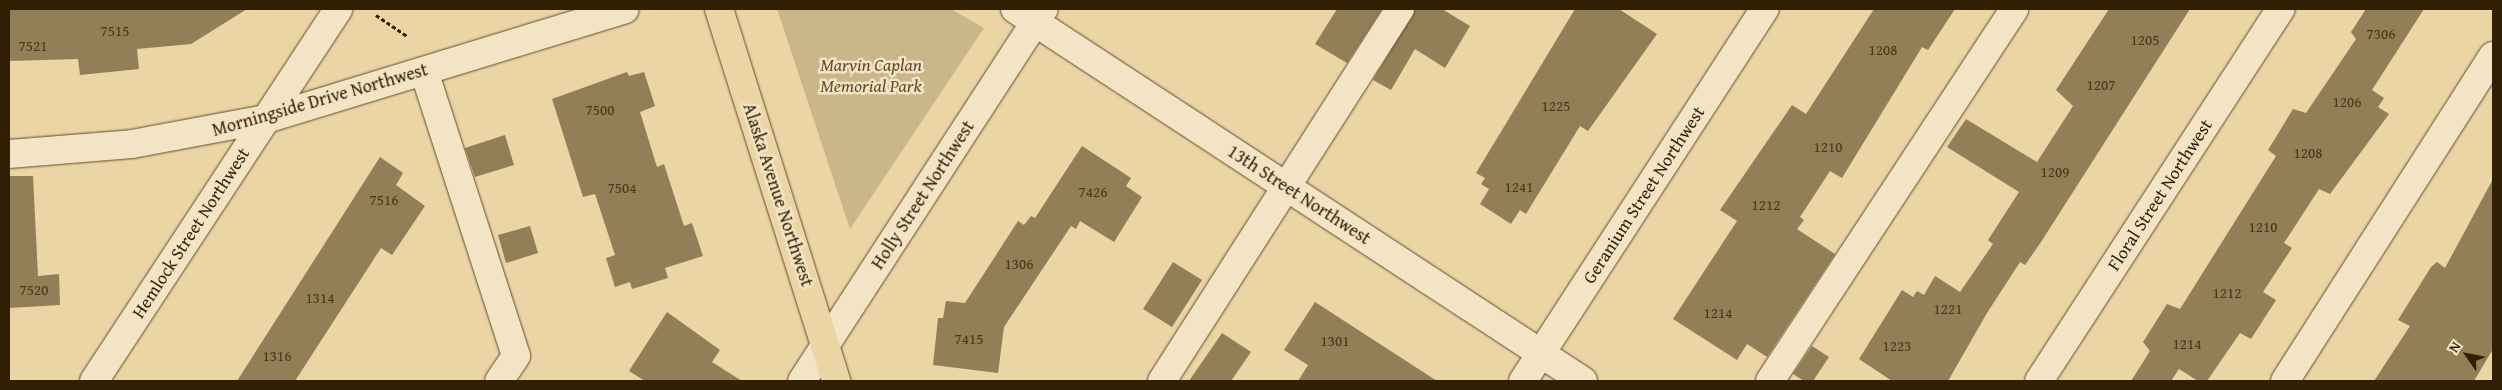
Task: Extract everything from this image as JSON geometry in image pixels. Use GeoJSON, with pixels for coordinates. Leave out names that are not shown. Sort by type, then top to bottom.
{"type":"FeatureCollection","features":[{"type":"Feature","properties":{"kind":"main road","name":"Alaska Avenue Northwest"},"geometry":{"type":"LineString","coordinates":[[718,9],[836,381]]}},
{"type":"Feature","properties":{"kind":"street","name":"Hemlock Street Northwest"},"geometry":{"type":"LineString","coordinates":[[94,381],[338,9]]}},
{"type":"Feature","properties":{"kind":"street","name":"Morningside Drive Northwest"},"geometry":{"type":"LineString","coordinates":[[9,154],[132,144],[266,119],[624,9]]}},
{"type":"Feature","properties":{"kind":"street"},"geometry":{"type":"LineString","coordinates":[[1162,381],[1400,9]]}},
{"type":"Feature","properties":{"kind":"street","name":"Geranium Street Northwest"},"geometry":{"type":"LineString","coordinates":[[1523,381],[1765,9]]}},
{"type":"Feature","properties":{"kind":"street"},"geometry":{"type":"LineString","coordinates":[[1770,381],[2014,9]]}},
{"type":"Feature","properties":{"kind":"street","name":"Floral Street Northwest"},"geometry":{"type":"LineString","coordinates":[[2039,381],[2280,9]]}},
{"type":"Feature","properties":{"kind":"street","name":"Holly Street Northwest"},"geometry":{"type":"LineString","coordinates":[[802,381],[1031,13]]}},
{"type":"Feature","properties":{"kind":"street","name":"13th Street Northwest"},"geometry":{"type":"LineString","coordinates":[[1031,13],[1285,186],[1583,381]]}},
{"type":"Feature","properties":{"kind":"street"},"geometry":{"type":"LineString","coordinates":[[2285,381],[2493,56]]}},
{"type":"Feature","properties":{"kind":"street"},"geometry":{"type":"LineString","coordinates":[[424,71],[516,356],[499,381]]}},
{"type":"Feature","properties":{"kind":"path"},"geometry":{"type":"LineString","coordinates":[[376,15],[407,36]]}},
{"type":"Feature","properties":{"kind":"green space","name":"Marvin Caplan Memorial Park"},"geometry":{"type":"Polygon","coordinates":[[[777,9],[951,9],[984,28],[850,229],[777,9]]]}},
{"type":"Feature","properties":{"kind":"building"},"geometry":{"type":"Polygon","coordinates":[[[9,9],[247,9],[191,44],[137,49],[139,69],[80,75],[78,59],[9,61],[9,9]]]}},
{"type":"Feature","properties":{"kind":"building"},"geometry":{"type":"Polygon","coordinates":[[[1337,9],[1382,9],[1347,63],[1315,44],[1337,9]]]}},
{"type":"Feature","properties":{"kind":"building"},"geometry":{"type":"Polygon","coordinates":[[[1415,9],[1442,9],[1470,26],[1445,68],[1415,49],[1391,90],[1373,80],[1415,9]]]}},
{"type":"Feature","properties":{"kind":"building"},"geometry":{"type":"Polygon","coordinates":[[[1575,9],[1619,9],[1657,34],[1588,131],[1580,126],[1526,214],[1520,210],[1511,224],[1480,204],[1489,189],[1481,184],[1485,178],[1476,173],[1575,9]]]}},
{"type":"Feature","properties":{"kind":"building"},"geometry":{"type":"Polygon","coordinates":[[[1874,9],[1955,9],[1928,50],[1922,47],[1842,178],[1830,171],[1800,217],[1804,220],[1797,229],[1835,254],[1767,357],[1747,344],[1737,360],[1673,319],[1737,221],[1720,210],[1792,105],[1806,114],[1874,9]]]}},
{"type":"Feature","properties":{"kind":"building"},"geometry":{"type":"Polygon","coordinates":[[[2109,9],[2190,9],[2041,242],[2025,265],[2020,262],[1987,313],[1948,381],[1892,381],[1859,359],[1902,290],[1913,297],[1917,291],[1924,295],[1935,276],[1960,292],[1993,244],[1988,240],[2019,192],[1947,147],[1966,119],[2037,162],[2073,106],[2056,90],[2109,9]]]}},
{"type":"Feature","properties":{"kind":"building"},"geometry":{"type":"Polygon","coordinates":[[[2366,9],[2424,9],[2372,90],[2384,98],[2378,107],[2389,114],[2330,194],[2319,189],[2284,243],[2292,248],[2263,292],[2276,300],[2251,339],[2240,333],[2207,381],[2198,381],[2179,369],[2171,381],[2131,381],[2150,351],[2143,342],[2167,304],[2180,309],[2276,156],[2268,150],[2293,109],[2306,113],[2356,39],[2351,32],[2366,9]]]}},
{"type":"Feature","properties":{"kind":"building"},"geometry":{"type":"Polygon","coordinates":[[[627,72],[629,76],[644,72],[655,106],[640,112],[657,167],[664,164],[684,226],[692,223],[703,256],[665,268],[668,278],[632,289],[630,282],[615,287],[606,258],[615,255],[595,194],[583,197],[552,99],[627,72]]]}},
{"type":"Feature","properties":{"kind":"building"},"geometry":{"type":"Polygon","coordinates":[[[505,135],[514,165],[475,177],[465,148],[505,135]]]}},
{"type":"Feature","properties":{"kind":"building"},"geometry":{"type":"Polygon","coordinates":[[[1082,146],[1131,178],[1126,186],[1142,197],[1114,242],[1080,221],[1076,229],[1071,226],[1004,327],[998,373],[933,365],[938,318],[943,318],[946,301],[965,303],[1018,221],[1024,225],[1031,216],[1035,218],[1082,146]]]}},
{"type":"Feature","properties":{"kind":"building"},"geometry":{"type":"Polygon","coordinates":[[[380,157],[403,173],[396,185],[425,206],[392,255],[381,248],[295,381],[237,381],[380,157]]]}},
{"type":"Feature","properties":{"kind":"building"},"geometry":{"type":"Polygon","coordinates":[[[9,176],[33,176],[38,276],[59,274],[60,305],[9,308],[9,176]]]}},
{"type":"Feature","properties":{"kind":"building"},"geometry":{"type":"Polygon","coordinates":[[[2493,179],[2493,349],[2474,381],[2374,381],[2410,326],[2398,320],[2431,267],[2437,262],[2445,268],[2493,179]]]}},
{"type":"Feature","properties":{"kind":"building"},"geometry":{"type":"Polygon","coordinates":[[[530,226],[538,253],[506,263],[498,235],[530,226]]]}},
{"type":"Feature","properties":{"kind":"building"},"geometry":{"type":"Polygon","coordinates":[[[1173,262],[1202,280],[1172,327],[1143,309],[1173,262]]]}},
{"type":"Feature","properties":{"kind":"building"},"geometry":{"type":"Polygon","coordinates":[[[1315,302],[1437,381],[1298,381],[1308,365],[1284,350],[1315,302]]]}},
{"type":"Feature","properties":{"kind":"building"},"geometry":{"type":"Polygon","coordinates":[[[667,312],[720,350],[712,362],[742,381],[645,381],[629,371],[667,312]]]}},
{"type":"Feature","properties":{"kind":"building"},"geometry":{"type":"Polygon","coordinates":[[[1222,333],[1251,352],[1231,381],[1189,381],[1222,333]]]}},
{"type":"Feature","properties":{"kind":"building"},"geometry":{"type":"Polygon","coordinates":[[[1812,346],[1829,357],[1813,381],[1804,381],[1793,374],[1812,346]]]}}]}
